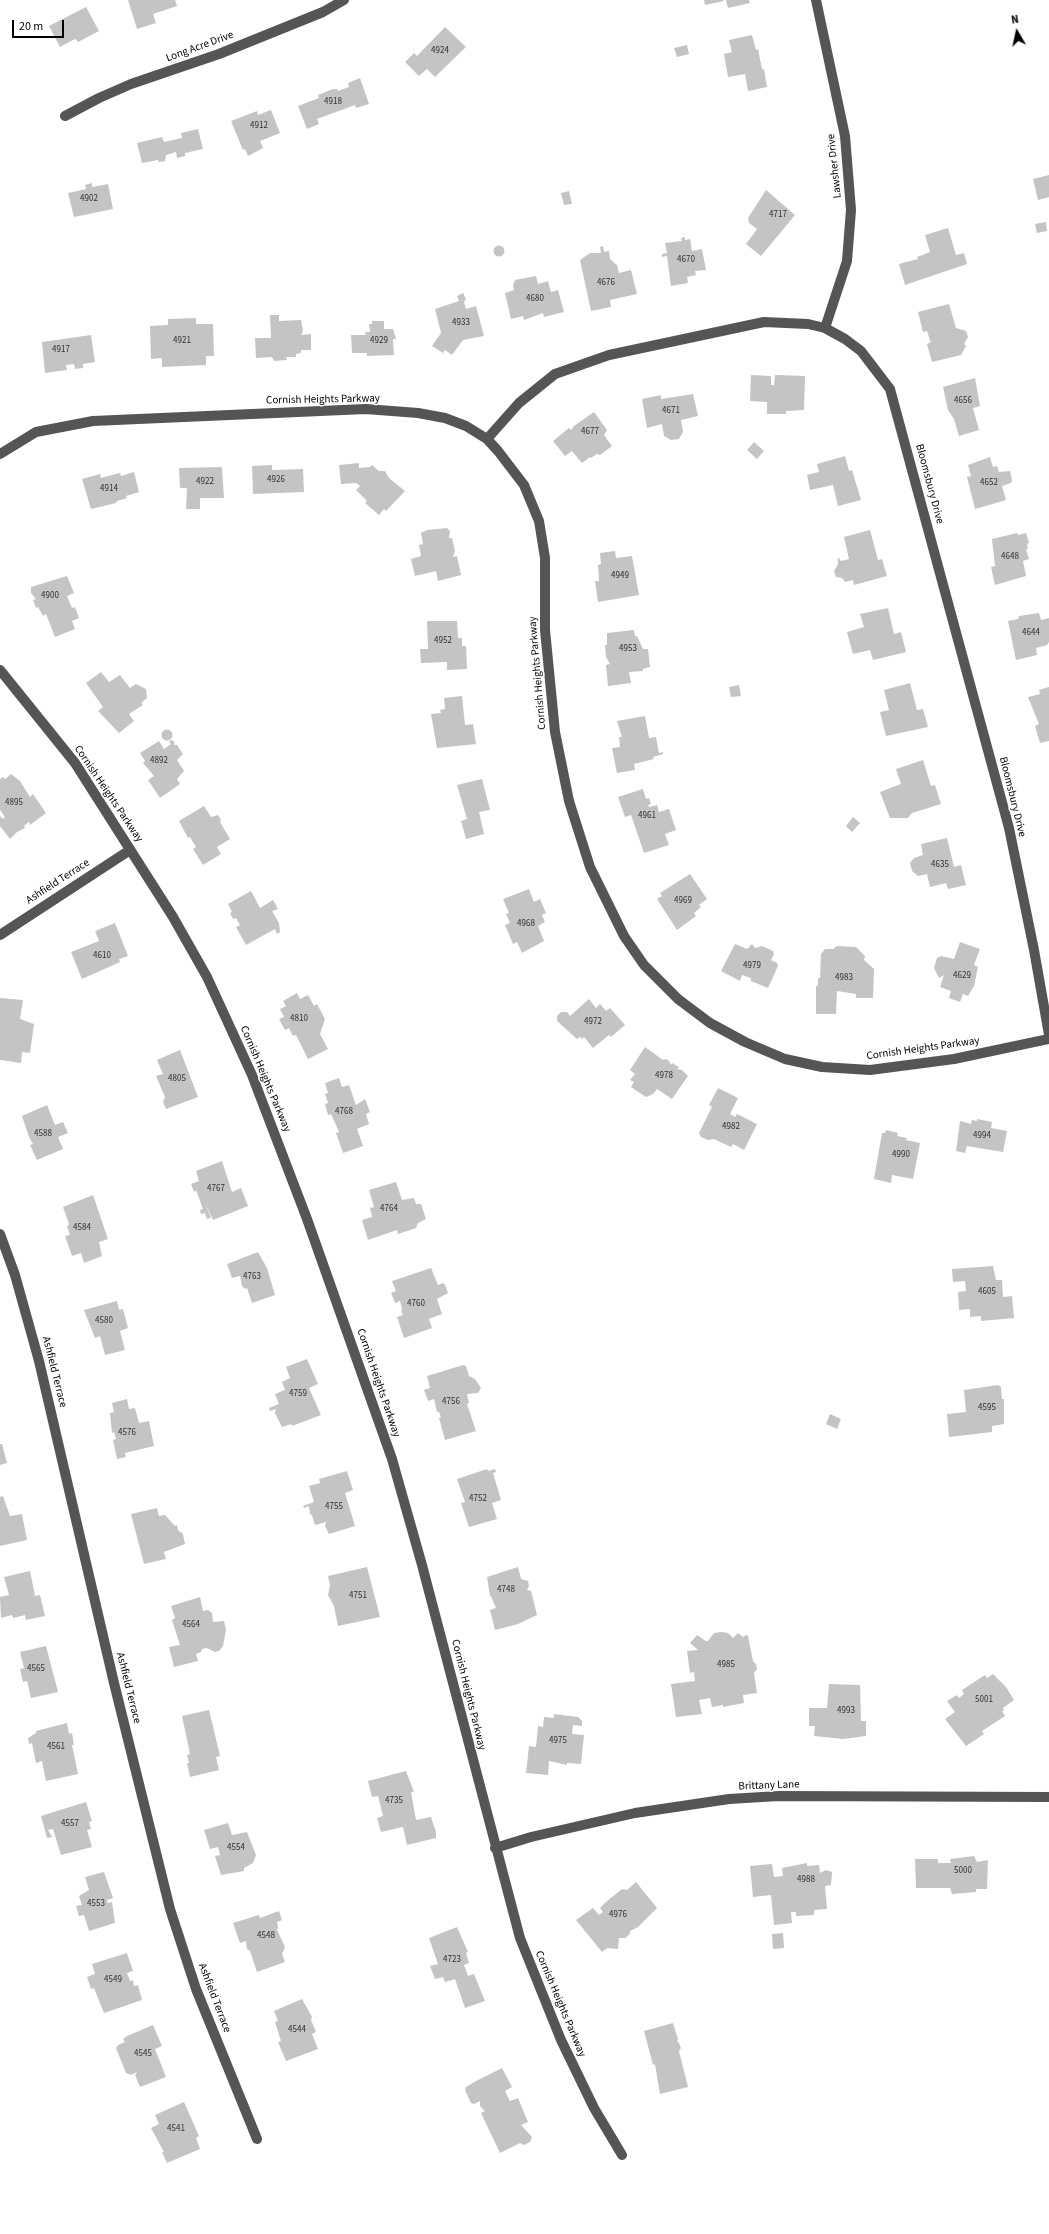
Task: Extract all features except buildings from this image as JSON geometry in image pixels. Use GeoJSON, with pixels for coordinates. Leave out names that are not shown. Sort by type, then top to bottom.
{"type":"FeatureCollection","features":[{"type":"Feature","properties":{"kind":"street","name":"Long Acre Drive"},"geometry":{"type":"LineString","coordinates":[[65,116],[118,90],[219,54],[323,12],[344,0]]}},
{"type":"Feature","properties":{"kind":"street","name":"Lawsher Drive"},"geometry":{"type":"LineString","coordinates":[[816,0],[845,136],[851,210],[847,261],[825,328]]}},
{"type":"Feature","properties":{"kind":"street","name":"Bloomsbury Drive"},"geometry":{"type":"LineString","coordinates":[[487,439],[519,403],[555,374],[609,355],[764,322],[808,324],[825,328],[845,339],[862,351],[890,389],[1009,828],[1034,950],[1049,1035]]}},
{"type":"Feature","properties":{"kind":"street","name":"Cornish Heights Parkway"},"geometry":{"type":"LineString","coordinates":[[0,454],[36,432],[93,421],[366,410],[418,413],[445,418],[466,426],[487,439],[524,485],[539,521],[546,558],[545,630],[555,732],[569,801],[590,867],[624,936],[644,965],[678,999],[710,1023],[745,1042],[785,1059],[822,1067],[870,1070],[954,1059],[1049,1039]]}},
{"type":"Feature","properties":{"kind":"street","name":"Cornish Heights Parkway"},"geometry":{"type":"LineString","coordinates":[[0,670],[75,764],[173,917],[207,977],[252,1075],[308,1219],[392,1459],[422,1565],[495,1848],[520,1938],[561,2040],[594,2108],[622,2155]]}},
{"type":"Feature","properties":{"kind":"street","name":"Ashfield Terrace"},"geometry":{"type":"LineString","coordinates":[[0,935],[130,850]]}},
{"type":"Feature","properties":{"kind":"street","name":"Ashfield Terrace"},"geometry":{"type":"LineString","coordinates":[[0,1234],[15,1275],[39,1361],[114,1683],[170,1909],[196,1989],[257,2139]]}},
{"type":"Feature","properties":{"kind":"street","name":"Brittany Lane"},"geometry":{"type":"LineString","coordinates":[[495,1848],[531,1836],[635,1813],[729,1799],[779,1796],[1049,1797]]}}]}
